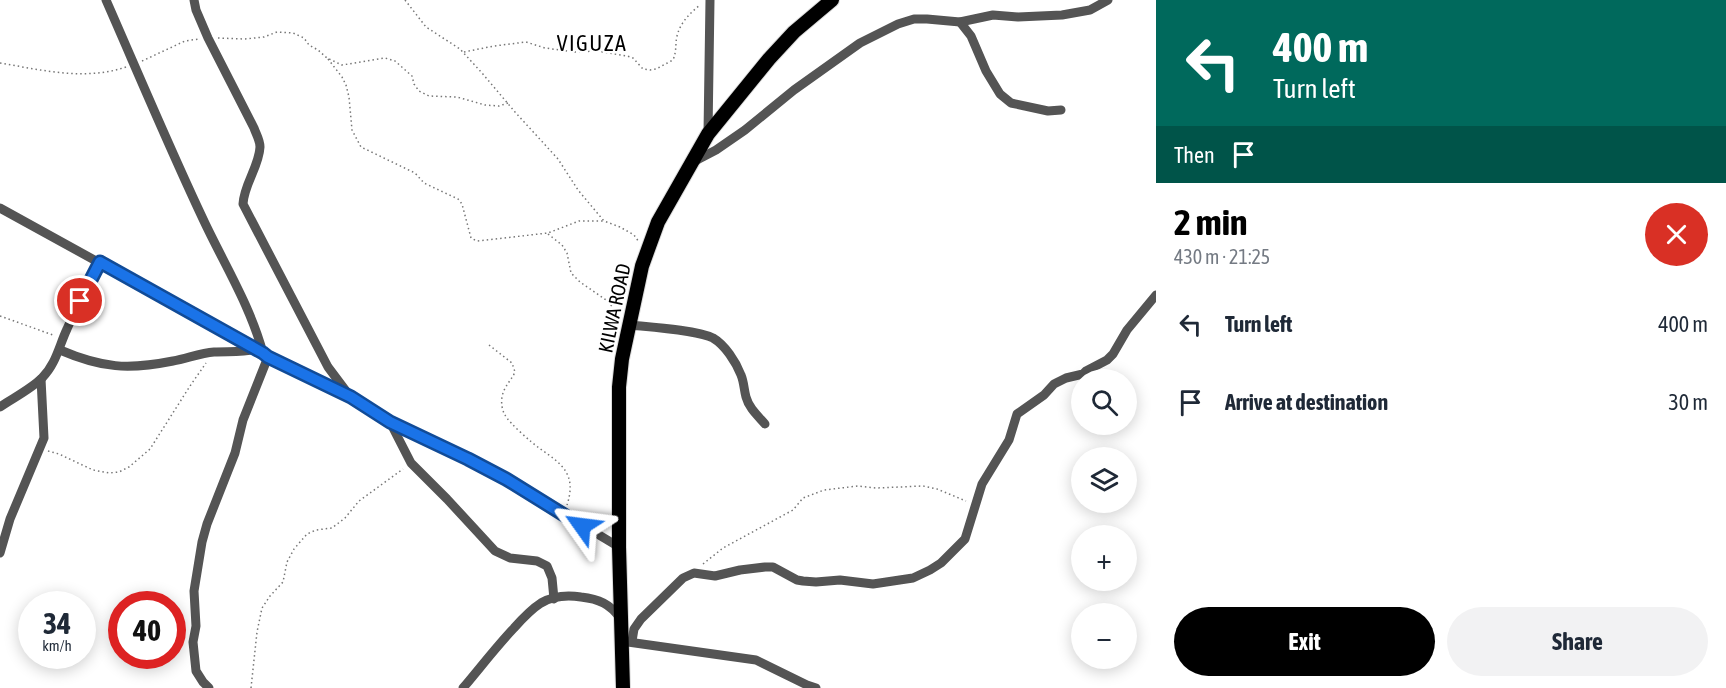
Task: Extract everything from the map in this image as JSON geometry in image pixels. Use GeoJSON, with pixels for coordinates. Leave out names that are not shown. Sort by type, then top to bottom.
{"type":"FeatureCollection","features":[{"type":"Feature","properties":{"kind":"highway","name":"KILWA ROAD"},"geometry":{"type":"LineString","coordinates":[[623,688],[627,642],[620,618],[619,387],[622,359],[642,266],[658,222],[708,134],[769,59],[795,32],[832,0]]}},
{"type":"Feature","properties":{"kind":"street"},"geometry":{"type":"LineString","coordinates":[[106,0],[204,220],[247,306],[262,353],[235,453],[207,524],[194,591],[196,626],[193,642],[196,671],[209,688]]}},
{"type":"Feature","properties":{"kind":"street"},"geometry":{"type":"LineString","coordinates":[[194,0],[208,38],[254,128],[260,147],[243,204],[328,367],[351,397]]}},
{"type":"Feature","properties":{"kind":"street"},"geometry":{"type":"LineString","coordinates":[[690,163],[716,150],[745,130],[794,90],[868,39],[898,24],[927,19],[960,22],[993,15],[1062,15],[1090,10],[1108,0]]}},
{"type":"Feature","properties":{"kind":"street"},"geometry":{"type":"LineString","coordinates":[[707,2],[708,134]]}},
{"type":"Feature","properties":{"kind":"street"},"geometry":{"type":"LineString","coordinates":[[960,22],[971,36],[986,71],[1000,94],[1011,103],[1048,111],[1061,110]]}},
{"type":"Feature","properties":{"kind":"street"},"geometry":{"type":"LineString","coordinates":[[0,208],[262,353],[351,397],[390,422],[458,453],[506,479],[619,547]]}},
{"type":"Feature","properties":{"kind":"street"},"geometry":{"type":"LineString","coordinates":[[0,407],[41,379],[52,366],[60,350],[62,339],[100,262]]}},
{"type":"Feature","properties":{"kind":"street"},"geometry":{"type":"LineString","coordinates":[[816,688],[756,660],[627,642],[641,620],[683,578],[694,573],[715,576],[740,570],[773,567],[797,580],[816,582],[840,580],[873,584],[913,578],[941,563],[965,539],[982,484],[1009,440],[1017,414],[1044,395],[1060,380],[1083,374],[1107,360],[1127,330],[1156,295]]}},
{"type":"Feature","properties":{"kind":"street"},"geometry":{"type":"LineString","coordinates":[[630,325],[695,333],[712,338],[725,348],[737,367],[742,376],[746,397],[751,408],[765,424]]}},
{"type":"Feature","properties":{"kind":"street"},"geometry":{"type":"LineString","coordinates":[[60,350],[83,360],[133,368],[172,362],[212,352],[262,353]]}},
{"type":"Feature","properties":{"kind":"street"},"geometry":{"type":"LineString","coordinates":[[0,553],[10,519],[44,438],[41,379]]}},
{"type":"Feature","properties":{"kind":"street"},"geometry":{"type":"LineString","coordinates":[[390,422],[411,464],[495,551],[510,558],[537,561],[547,566],[552,578],[554,599]]}},
{"type":"Feature","properties":{"kind":"street"},"geometry":{"type":"LineString","coordinates":[[463,688],[497,645],[527,614],[542,603],[564,596],[592,598],[613,608],[620,618]]}},
{"type":"Feature","properties":{"kind":"path"},"geometry":{"type":"LineString","coordinates":[[405,0],[426,27],[463,52],[558,159],[578,190],[604,220],[634,235],[647,253]]}},
{"type":"Feature","properties":{"kind":"path"},"geometry":{"type":"LineString","coordinates":[[463,52],[526,42],[545,48],[574,52],[597,51],[617,54],[633,58],[643,69],[656,69],[673,60],[677,50],[677,37],[683,22],[707,2]]}},
{"type":"Feature","properties":{"kind":"path"},"geometry":{"type":"LineString","coordinates":[[0,63],[47,71],[92,75],[116,71],[185,41],[208,38],[245,39],[264,37],[277,32],[293,33],[327,58],[342,77],[349,97],[352,130],[361,147],[415,172],[424,183],[458,199],[462,204],[471,238],[477,241],[548,233],[579,221],[604,220]]}},
{"type":"Feature","properties":{"kind":"path"},"geometry":{"type":"LineString","coordinates":[[327,58],[342,64],[385,58],[395,61],[402,67],[412,76],[419,91],[429,96],[457,97],[485,105],[499,106],[508,103]]}},
{"type":"Feature","properties":{"kind":"path"},"geometry":{"type":"LineString","coordinates":[[548,233],[567,252],[571,273],[609,302],[617,315],[630,325]]}},
{"type":"Feature","properties":{"kind":"path"},"geometry":{"type":"LineString","coordinates":[[0,316],[62,339]]}},
{"type":"Feature","properties":{"kind":"path"},"geometry":{"type":"LineString","coordinates":[[489,345],[512,363],[515,372],[506,384],[502,397],[502,407],[506,417],[537,447],[554,457],[565,469],[571,490],[564,515]]}},
{"type":"Feature","properties":{"kind":"path"},"geometry":{"type":"LineString","coordinates":[[38,449],[59,454],[93,470],[109,473],[119,472],[129,467],[150,449],[190,386],[205,368],[212,352]]}},
{"type":"Feature","properties":{"kind":"path"},"geometry":{"type":"LineString","coordinates":[[251,688],[262,608],[283,582],[287,562],[294,549],[308,534],[316,530],[332,528],[345,518],[359,501],[411,464]]}},
{"type":"Feature","properties":{"kind":"path"},"geometry":{"type":"LineString","coordinates":[[694,573],[723,548],[793,510],[803,498],[824,490],[858,486],[876,488],[923,486],[937,489],[976,506]]}},
{"type":"Feature","properties":{"kind":"district","name":"VIGUZA"},"geometry":{"type":"Point","coordinates":[592,43]}},
{"type":"Feature","properties":{"kind":"route"},"geometry":{"type":"LineString","coordinates":[[80,301],[100,262],[268,357],[351,397],[390,422],[448,448],[506,479],[582,526]]}}]}
